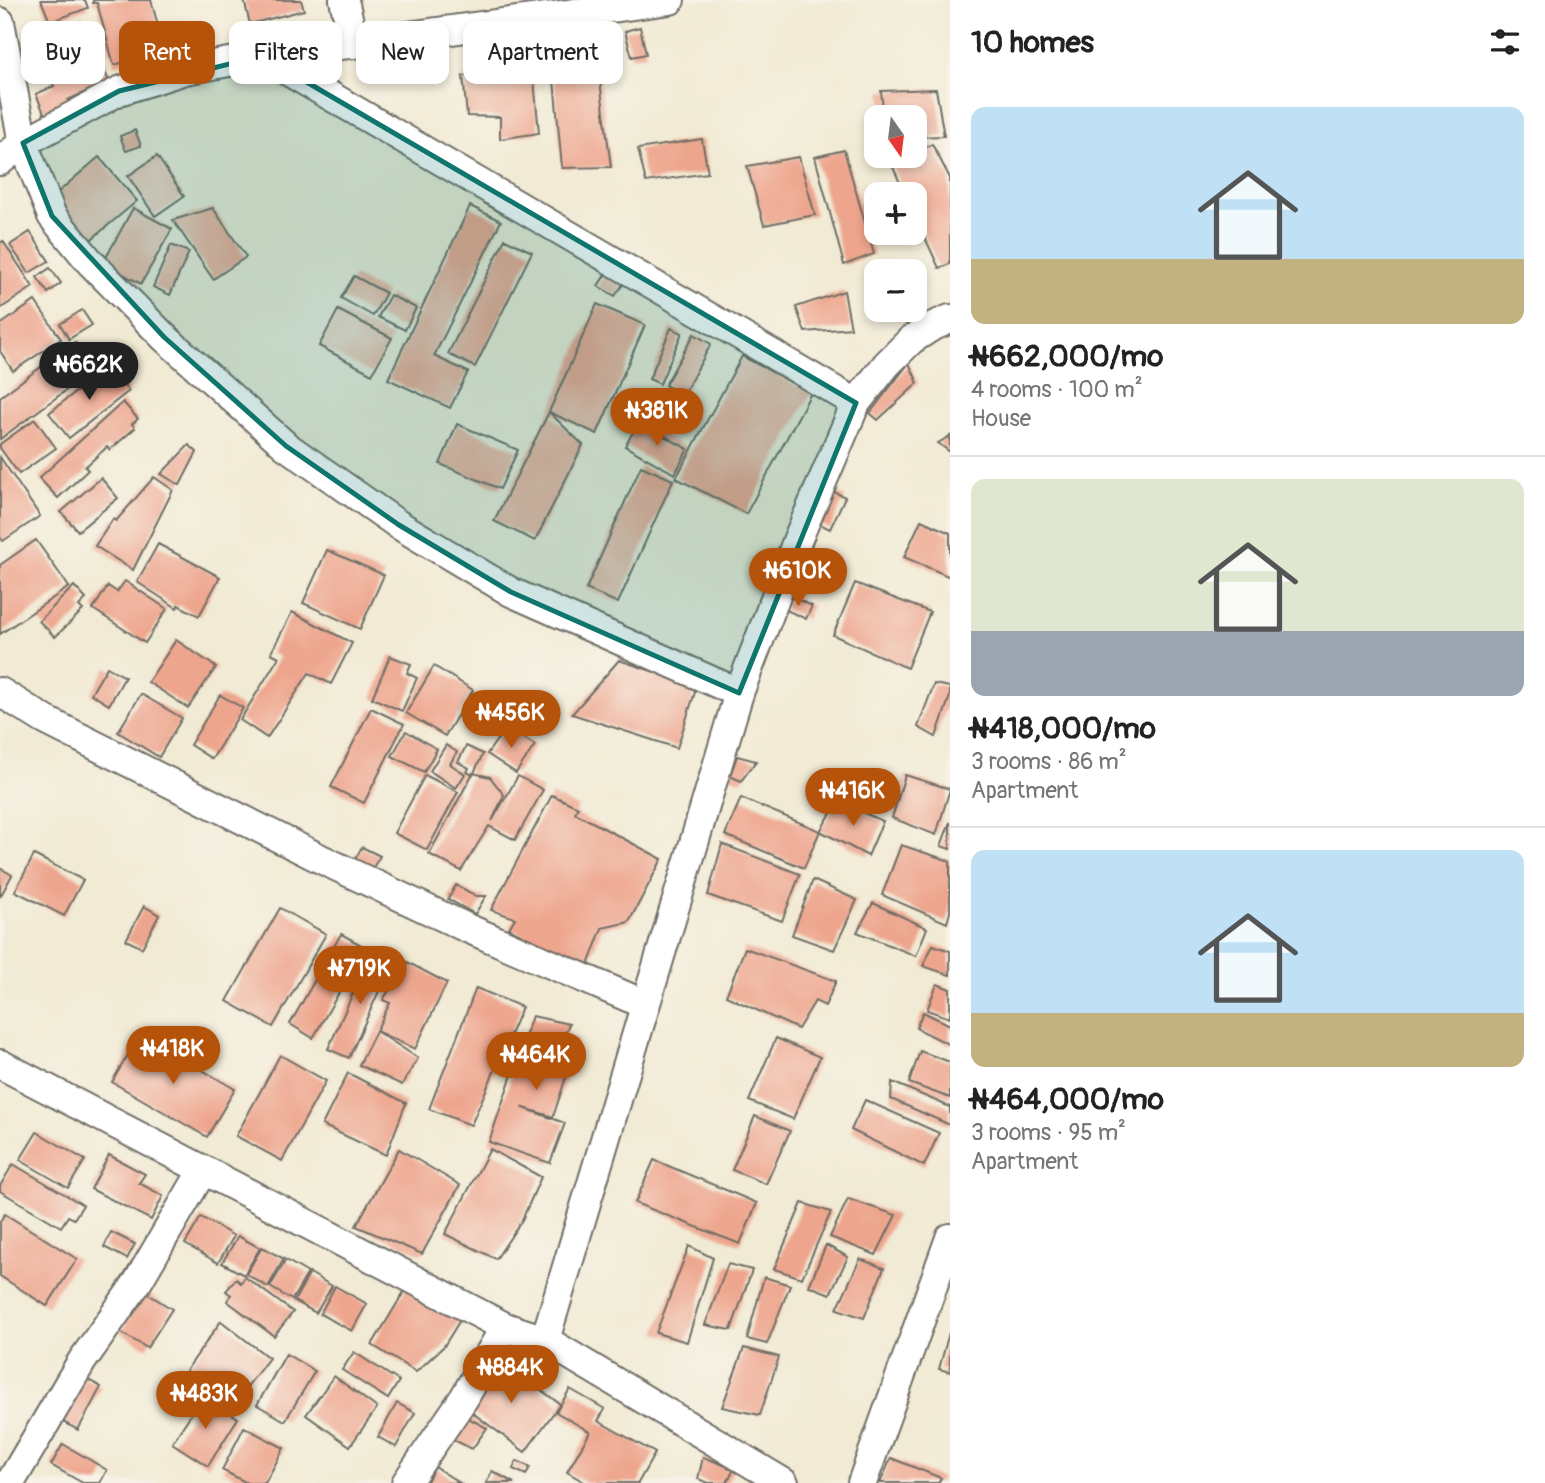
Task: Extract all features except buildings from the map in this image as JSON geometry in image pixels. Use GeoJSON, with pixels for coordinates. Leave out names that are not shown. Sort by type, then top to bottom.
{"type":"FeatureCollection","features":[{"type":"Feature","properties":{"kind":"street"},"geometry":{"type":"LineString","coordinates":[[344,0],[354,44]]}},
{"type":"Feature","properties":{"kind":"street"},"geometry":{"type":"LineString","coordinates":[[342,46],[670,0]]}},
{"type":"Feature","properties":{"kind":"street"},"geometry":{"type":"LineString","coordinates":[[0,22],[23,143],[52,216],[91,263],[164,337],[286,446],[399,525],[512,592],[739,693]]}},
{"type":"Feature","properties":{"kind":"street"},"geometry":{"type":"LineString","coordinates":[[0,161],[23,143],[119,91],[185,70],[229,62]]}},
{"type":"Feature","properties":{"kind":"street"},"geometry":{"type":"LineString","coordinates":[[309,84],[856,404]]}},
{"type":"Feature","properties":{"kind":"street"},"geometry":{"type":"LineString","coordinates":[[545,1340],[739,693],[799,536],[856,404],[887,364],[911,340],[950,319]]}},
{"type":"Feature","properties":{"kind":"street"},"geometry":{"type":"LineString","coordinates":[[0,692],[45,720],[323,860],[467,929],[644,1004]]}},
{"type":"Feature","properties":{"kind":"street"},"geometry":{"type":"LineString","coordinates":[[0,1064],[505,1327],[545,1340],[785,1483]]}},
{"type":"Feature","properties":{"kind":"street"},"geometry":{"type":"LineString","coordinates":[[10,1483],[82,1361],[137,1283],[203,1170]]}},
{"type":"Feature","properties":{"kind":"street"},"geometry":{"type":"LineString","coordinates":[[862,1483],[950,1238]]}},
{"type":"Feature","properties":{"kind":"street"},"geometry":{"type":"LineString","coordinates":[[406,1483],[464,1398],[505,1327]]}},
{"type":"Feature","properties":{"kind":"highlighted area"},"geometry":{"type":"Polygon","coordinates":[[[262,56],[856,403],[739,693],[511,592],[399,525],[286,446],[164,337],[52,216],[23,143],[119,91],[262,56]]]}}]}
